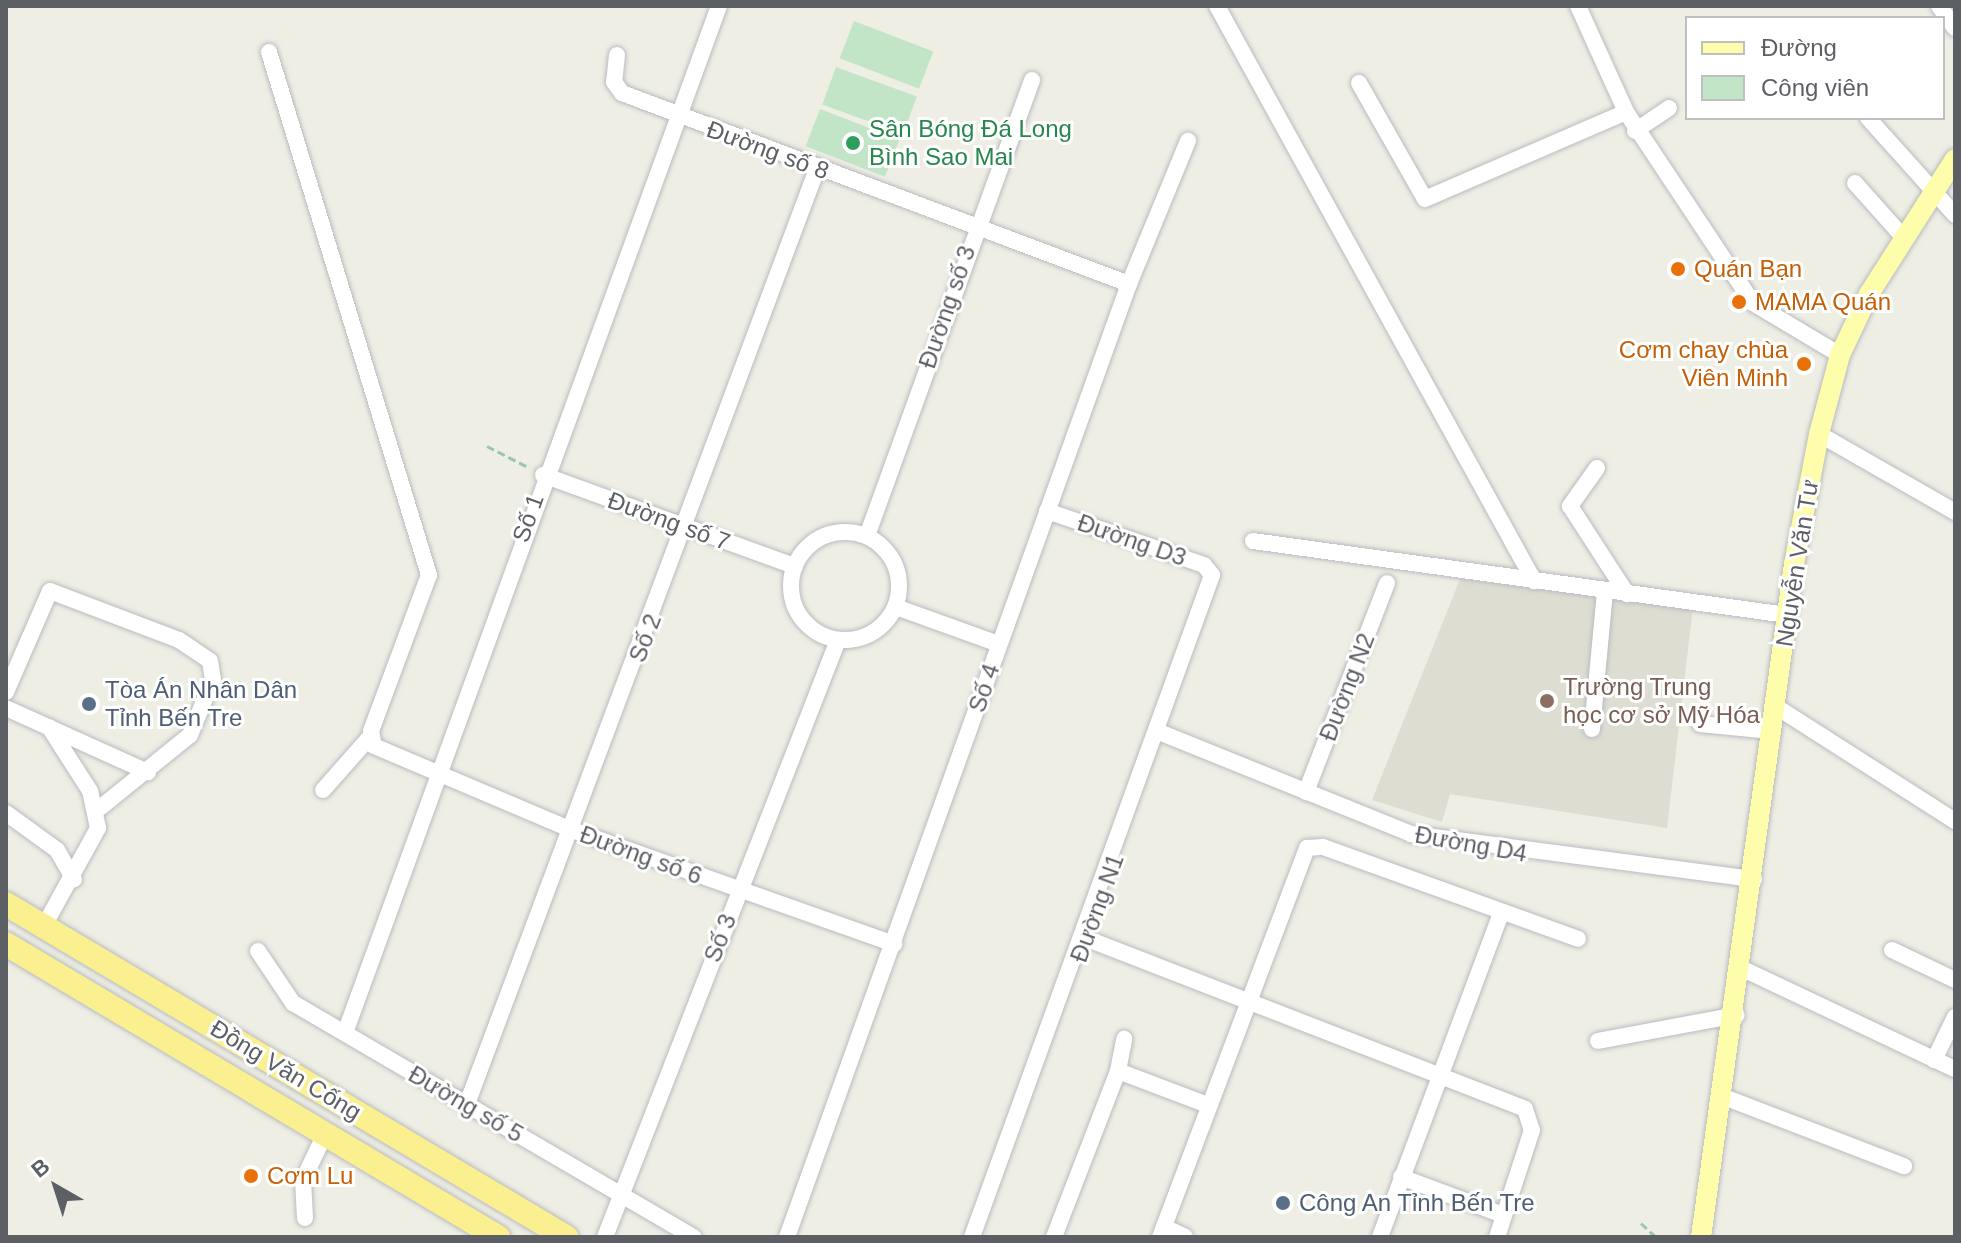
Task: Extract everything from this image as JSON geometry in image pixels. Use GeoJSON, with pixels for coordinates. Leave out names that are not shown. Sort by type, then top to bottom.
{"type":"FeatureCollection","features":[{"type":"Feature","properties":{"kind":"highway","name":"Đồng Văn Cống"},"geometry":{"type":"LineString","coordinates":[[6,904],[566,1237]]}},
{"type":"Feature","properties":{"kind":"highway","name":"Đồng Văn Cống"},"geometry":{"type":"LineString","coordinates":[[6,944],[498,1237]]}},
{"type":"Feature","properties":{"kind":"highway"},"geometry":{"type":"LineString","coordinates":[[325,1134],[345,1105]]}},
{"type":"Feature","properties":{"kind":"main road","name":"Nguyễn Văn Tư"},"geometry":{"type":"LineString","coordinates":[[1701,1237],[1737,1015],[1787,615],[1819,434],[1840,355],[1904,238],[1955,159]]}},
{"type":"Feature","properties":{"kind":"street","name":"Số 1"},"geometry":{"type":"LineString","coordinates":[[345,1033],[543,475],[719,6]]}},
{"type":"Feature","properties":{"kind":"street"},"geometry":{"type":"LineString","coordinates":[[1217,6],[1534,581]]}},
{"type":"Feature","properties":{"kind":"street"},"geometry":{"type":"LineString","coordinates":[[1578,6],[1635,131],[1753,303],[1840,355]]}},
{"type":"Feature","properties":{"kind":"street"},"geometry":{"type":"LineString","coordinates":[[1939,6],[1955,28]]}},
{"type":"Feature","properties":{"kind":"street"},"geometry":{"type":"LineString","coordinates":[[269,52],[429,575],[369,738],[323,790]]}},
{"type":"Feature","properties":{"kind":"street","name":"Đường số 8"},"geometry":{"type":"LineString","coordinates":[[617,55],[615,88],[677,117],[1129,284]]}},
{"type":"Feature","properties":{"kind":"street","name":"Đường số 3"},"geometry":{"type":"LineString","coordinates":[[867,536],[975,227],[1032,80]]}},
{"type":"Feature","properties":{"kind":"street"},"geometry":{"type":"LineString","coordinates":[[1359,83],[1425,199],[1626,112]]}},
{"type":"Feature","properties":{"kind":"street"},"geometry":{"type":"LineString","coordinates":[[1635,131],[1669,108]]}},
{"type":"Feature","properties":{"kind":"street"},"geometry":{"type":"LineString","coordinates":[[1870,120],[1932,194],[1955,215]]}},
{"type":"Feature","properties":{"kind":"street","name":"Số 4"},"geometry":{"type":"LineString","coordinates":[[787,1237],[1129,284],[1188,141]]}},
{"type":"Feature","properties":{"kind":"street","name":"Số 2"},"geometry":{"type":"LineString","coordinates":[[467,1104],[687,528],[817,169]]}},
{"type":"Feature","properties":{"kind":"street"},"geometry":{"type":"LineString","coordinates":[[1855,183],[1904,238]]}},
{"type":"Feature","properties":{"kind":"street"},"geometry":{"type":"LineString","coordinates":[[1819,434],[1955,512]]}},
{"type":"Feature","properties":{"kind":"street"},"geometry":{"type":"LineString","coordinates":[[1597,468],[1570,506],[1627,594]]}},
{"type":"Feature","properties":{"kind":"street","name":"Đường số 7"},"geometry":{"type":"LineString","coordinates":[[543,475],[795,566]]}},
{"type":"Feature","properties":{"kind":"street","name":"Đường D3"},"geometry":{"type":"LineString","coordinates":[[1047,511],[1204,565],[1212,575]]}},
{"type":"Feature","properties":{"kind":"street"},"geometry":{"type":"LineString","coordinates":[[867,536],[896,565],[896,607],[882,626],[838,640],[803,622],[791,585],[795,566],[825,537],[867,536]]}},
{"type":"Feature","properties":{"kind":"street"},"geometry":{"type":"LineString","coordinates":[[1253,541],[1787,615]]}},
{"type":"Feature","properties":{"kind":"street","name":"Đường N1"},"geometry":{"type":"LineString","coordinates":[[972,1237],[1085,938],[1212,575]]}},
{"type":"Feature","properties":{"kind":"street","name":"Đường N2"},"geometry":{"type":"LineString","coordinates":[[1306,792],[1387,583]]}},
{"type":"Feature","properties":{"kind":"street"},"geometry":{"type":"LineString","coordinates":[[6,692],[50,591],[197,650],[214,667],[208,696],[190,735],[96,811]]}},
{"type":"Feature","properties":{"kind":"street"},"geometry":{"type":"LineString","coordinates":[[1592,729],[1605,591]]}},
{"type":"Feature","properties":{"kind":"street"},"geometry":{"type":"LineString","coordinates":[[896,607],[999,644]]}},
{"type":"Feature","properties":{"kind":"street","name":"Số 3"},"geometry":{"type":"LineString","coordinates":[[605,1237],[838,640]]}},
{"type":"Feature","properties":{"kind":"street"},"geometry":{"type":"LineString","coordinates":[[1775,706],[1955,821]]}},
{"type":"Feature","properties":{"kind":"street"},"geometry":{"type":"LineString","coordinates":[[6,708],[148,772]]}},
{"type":"Feature","properties":{"kind":"street"},"geometry":{"type":"LineString","coordinates":[[1700,724],[1772,731]]}},
{"type":"Feature","properties":{"kind":"street"},"geometry":{"type":"LineString","coordinates":[[44,926],[96,841],[96,811],[49,727]]}},
{"type":"Feature","properties":{"kind":"street","name":"Đường D4"},"geometry":{"type":"LineString","coordinates":[[1159,732],[1411,834],[1754,879]]}},
{"type":"Feature","properties":{"kind":"street","name":"Đường số 6"},"geometry":{"type":"LineString","coordinates":[[369,738],[378,750],[436,777],[572,830],[894,944]]}},
{"type":"Feature","properties":{"kind":"street"},"geometry":{"type":"LineString","coordinates":[[6,813],[57,850],[74,880]]}},
{"type":"Feature","properties":{"kind":"street"},"geometry":{"type":"LineString","coordinates":[[1185,1237],[1162,1232],[1245,1001],[1312,846],[1578,939]]}},
{"type":"Feature","properties":{"kind":"street"},"geometry":{"type":"LineString","coordinates":[[1380,1237],[1501,914]]}},
{"type":"Feature","properties":{"kind":"street"},"geometry":{"type":"LineString","coordinates":[[1085,938],[1440,1074],[1530,1115],[1532,1130],[1497,1237]]}},
{"type":"Feature","properties":{"kind":"street"},"geometry":{"type":"LineString","coordinates":[[1892,950],[1955,980]]}},
{"type":"Feature","properties":{"kind":"street","name":"Đường số 5"},"geometry":{"type":"LineString","coordinates":[[258,951],[293,1003],[694,1237]]}},
{"type":"Feature","properties":{"kind":"street"},"geometry":{"type":"LineString","coordinates":[[1743,969],[1955,1069]]}},
{"type":"Feature","properties":{"kind":"street"},"geometry":{"type":"LineString","coordinates":[[1598,1041],[1737,1015]]}},
{"type":"Feature","properties":{"kind":"street"},"geometry":{"type":"LineString","coordinates":[[1934,1060],[1955,1017]]}},
{"type":"Feature","properties":{"kind":"street"},"geometry":{"type":"LineString","coordinates":[[1054,1237],[1118,1071],[1124,1039]]}},
{"type":"Feature","properties":{"kind":"street"},"geometry":{"type":"LineString","coordinates":[[1118,1071],[1208,1105]]}},
{"type":"Feature","properties":{"kind":"street"},"geometry":{"type":"LineString","coordinates":[[1724,1097],[1904,1166]]}},
{"type":"Feature","properties":{"kind":"street"},"geometry":{"type":"LineString","coordinates":[[305,1218],[303,1180],[325,1134]]}},
{"type":"Feature","properties":{"kind":"street"},"geometry":{"type":"LineString","coordinates":[[1401,1177],[1503,1215]]}},
{"type":"Feature","properties":{"kind":"path"},"geometry":{"type":"LineString","coordinates":[[487,446],[543,475]]}},
{"type":"Feature","properties":{"kind":"path"},"geometry":{"type":"LineString","coordinates":[[1641,1223],[1656,1237]]}},
{"type":"Feature","properties":{"kind":"shaded area","name":"Trường Trung học cơ sở Mỹ Hóa"},"geometry":{"type":"Polygon","coordinates":[[[1460,579],[1693,607],[1667,828],[1450,794],[1442,822],[1372,800],[1460,579]]]}},
{"type":"Feature","properties":{"kind":"green space"},"geometry":{"type":"Polygon","coordinates":[[[854,21],[933,51],[919,89],[840,58],[854,21]]]}},
{"type":"Feature","properties":{"kind":"green space"},"geometry":{"type":"Polygon","coordinates":[[[836,67],[917,96],[903,134],[822,105],[836,67]]]}},
{"type":"Feature","properties":{"kind":"green space","name":"Sân Bóng Đá Long Bình Sao Mai"},"geometry":{"type":"Polygon","coordinates":[[[820,109],[899,139],[885,177],[806,146],[820,109]]]}},
{"type":"Feature","properties":{"kind":"place","name":"Sân Bóng Đá Long Bình Sao Mai"},"geometry":{"type":"Point","coordinates":[853,143]}},
{"type":"Feature","properties":{"kind":"place","name":"Quán Bạn"},"geometry":{"type":"Point","coordinates":[1678,269]}},
{"type":"Feature","properties":{"kind":"place","name":"MAMA Quán"},"geometry":{"type":"Point","coordinates":[1739,302]}},
{"type":"Feature","properties":{"kind":"place","name":"Cơm chay chùa Viên Minh"},"geometry":{"type":"Point","coordinates":[1804,364]}},
{"type":"Feature","properties":{"kind":"place","name":"Trường Trung học cơ sở Mỹ Hóa"},"geometry":{"type":"Point","coordinates":[1547,701]}},
{"type":"Feature","properties":{"kind":"place","name":"Tòa Án Nhân Dân Tỉnh Bến Tre"},"geometry":{"type":"Point","coordinates":[89,704]}},
{"type":"Feature","properties":{"kind":"place","name":"Cơm Lu"},"geometry":{"type":"Point","coordinates":[251,1176]}},
{"type":"Feature","properties":{"kind":"place","name":"Công An Tỉnh Bến Tre"},"geometry":{"type":"Point","coordinates":[1283,1203]}}]}
